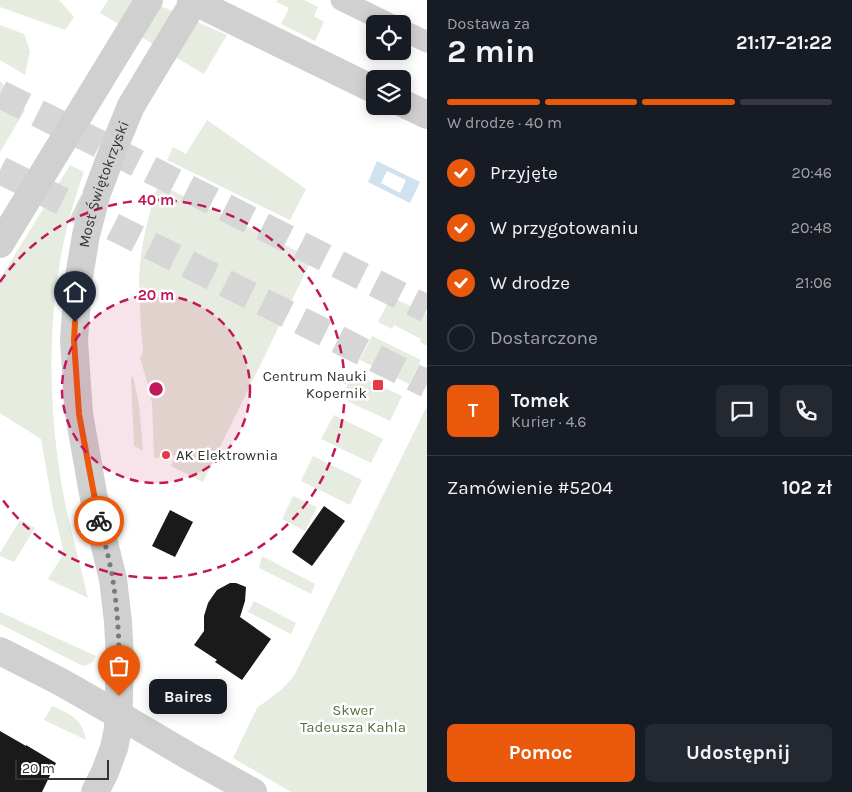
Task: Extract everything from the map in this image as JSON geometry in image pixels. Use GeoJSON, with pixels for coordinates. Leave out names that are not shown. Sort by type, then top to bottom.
{"type":"FeatureCollection","features":[{"type":"Feature","properties":{"kind":"street"},"geometry":{"type":"LineString","coordinates":[[0,244],[149,0]]}},
{"type":"Feature","properties":{"kind":"street"},"geometry":{"type":"LineString","coordinates":[[191,0],[366,86]]}},
{"type":"Feature","properties":{"kind":"street","name":"Most Świętokrzyski"},"geometry":{"type":"LineString","coordinates":[[95,792],[114,748],[118,729],[120,660],[113,579],[96,510],[79,414],[74,341],[78,284],[86,235],[97,193],[131,106],[195,0]]}},
{"type":"Feature","properties":{"kind":"street"},"geometry":{"type":"LineString","coordinates":[[341,0],[372,15]]}},
{"type":"Feature","properties":{"kind":"street"},"geometry":{"type":"LineString","coordinates":[[411,34],[427,42]]}},
{"type":"Feature","properties":{"kind":"street"},"geometry":{"type":"LineString","coordinates":[[411,107],[427,115]]}},
{"type":"Feature","properties":{"kind":"street"},"geometry":{"type":"LineString","coordinates":[[0,651],[119,714],[253,792]]}},
{"type":"Feature","properties":{"kind":"green space"},"geometry":{"type":"Polygon","coordinates":[[[0,0],[59,0],[74,17],[65,30],[0,7],[0,0]]]}},
{"type":"Feature","properties":{"kind":"green space"},"geometry":{"type":"Polygon","coordinates":[[[108,0],[147,0],[227,35],[204,74],[100,13],[108,0]]]}},
{"type":"Feature","properties":{"kind":"green space"},"geometry":{"type":"Polygon","coordinates":[[[278,0],[304,0],[318,7],[314,16],[324,22],[315,41],[281,24],[289,8],[276,2],[278,0]]]}},
{"type":"Feature","properties":{"kind":"green space"},"geometry":{"type":"Polygon","coordinates":[[[0,25],[24,34],[30,51],[25,75],[0,60],[0,25]]]}},
{"type":"Feature","properties":{"kind":"green space"},"geometry":{"type":"Polygon","coordinates":[[[0,81],[25,110],[0,152],[0,81]]]}},
{"type":"Feature","properties":{"kind":"green space"},"geometry":{"type":"Polygon","coordinates":[[[207,120],[306,189],[290,220],[167,160],[173,147],[186,154],[207,120]]]}},
{"type":"Feature","properties":{"kind":"green space"},"geometry":{"type":"Polygon","coordinates":[[[70,165],[84,172],[63,244],[57,281],[53,318],[52,393],[59,468],[68,517],[88,598],[48,579],[64,553],[53,507],[41,439],[0,413],[0,279],[70,165]]]}},
{"type":"Feature","properties":{"kind":"green space"},"geometry":{"type":"Polygon","coordinates":[[[161,187],[165,187],[312,259],[203,482],[171,466],[175,456],[163,450],[158,459],[154,457],[152,404],[140,358],[143,352],[139,279],[142,246],[147,224],[156,192],[161,187]]]}},
{"type":"Feature","properties":{"kind":"green space"},"geometry":{"type":"Polygon","coordinates":[[[391,297],[427,314],[427,346],[420,342],[421,339],[394,325],[392,329],[378,322],[391,297]]]}},
{"type":"Feature","properties":{"kind":"green space"},"geometry":{"type":"Polygon","coordinates":[[[372,336],[421,360],[409,384],[360,360],[372,336]]]}},
{"type":"Feature","properties":{"kind":"green space"},"geometry":{"type":"Polygon","coordinates":[[[353,373],[402,396],[390,421],[341,398],[353,373]]]}},
{"type":"Feature","properties":{"kind":"green space"},"geometry":{"type":"Polygon","coordinates":[[[133,376],[139,404],[143,451],[134,446],[131,378],[133,376]]]}},
{"type":"Feature","properties":{"kind":"green space","name":"Skwer Tadeusza Kahla"},"geometry":{"type":"Polygon","coordinates":[[[427,406],[427,792],[291,792],[233,758],[257,708],[282,689],[294,676],[427,406]]]}},
{"type":"Feature","properties":{"kind":"green space"},"geometry":{"type":"Polygon","coordinates":[[[334,415],[383,439],[371,463],[321,439],[334,415]]]}},
{"type":"Feature","properties":{"kind":"green space"},"geometry":{"type":"Polygon","coordinates":[[[313,456],[362,480],[350,505],[301,481],[313,456]]]}},
{"type":"Feature","properties":{"kind":"green space"},"geometry":{"type":"Polygon","coordinates":[[[293,496],[317,507],[305,531],[282,519],[293,496]]]}},
{"type":"Feature","properties":{"kind":"green space"},"geometry":{"type":"Polygon","coordinates":[[[20,520],[35,528],[14,562],[0,556],[0,553],[20,520]]]}},
{"type":"Feature","properties":{"kind":"green space"},"geometry":{"type":"Polygon","coordinates":[[[262,556],[315,584],[311,594],[259,568],[262,556]]]}},
{"type":"Feature","properties":{"kind":"green space"},"geometry":{"type":"Polygon","coordinates":[[[254,601],[296,623],[291,634],[248,612],[254,601]]]}},
{"type":"Feature","properties":{"kind":"green space"},"geometry":{"type":"Polygon","coordinates":[[[0,612],[96,656],[93,662],[85,666],[79,664],[0,624],[0,612]]]}},
{"type":"Feature","properties":{"kind":"green space"},"geometry":{"type":"Polygon","coordinates":[[[52,706],[70,714],[78,722],[82,727],[86,740],[44,720],[52,706]]]}},
{"type":"Feature","properties":{"kind":"water"},"geometry":{"type":"Polygon","coordinates":[[[377,161],[420,182],[410,203],[368,182],[377,161]],[[387,171],[381,183],[400,193],[406,180],[387,171]]]}},
{"type":"Feature","properties":{"kind":"building"},"geometry":{"type":"Polygon","coordinates":[[[324,506],[345,521],[312,566],[292,552],[324,506]]]}},
{"type":"Feature","properties":{"kind":"building"},"geometry":{"type":"Polygon","coordinates":[[[170,510],[193,522],[175,557],[152,546],[170,510]]]}},
{"type":"Feature","properties":{"kind":"building"},"geometry":{"type":"Polygon","coordinates":[[[230,583],[246,587],[245,601],[240,617],[271,639],[242,680],[194,645],[204,631],[204,616],[208,603],[217,590],[230,583]]]}},
{"type":"Feature","properties":{"kind":"building"},"geometry":{"type":"Polygon","coordinates":[[[0,731],[56,763],[42,792],[0,792],[0,731]]]}},
{"type":"Feature","properties":{"kind":"tunnel"},"geometry":{"type":"LineString","coordinates":[[0,94],[427,309]]}},
{"type":"Feature","properties":{"kind":"tunnel"},"geometry":{"type":"LineString","coordinates":[[0,170],[427,384]]}},
{"type":"Feature","properties":{"kind":"way so far"},"geometry":{"type":"LineString","coordinates":[[99,521],[113,579],[118,622],[119,696]]}},
{"type":"Feature","properties":{"kind":"place","name":"Centrum Nauki Kopernik"},"geometry":{"type":"Point","coordinates":[378,385]}},
{"type":"Feature","properties":{"kind":"place","name":"AK Elektrownia"},"geometry":{"type":"Point","coordinates":[166,455]}},
{"type":"Feature","properties":{"kind":"place","name":"Baires"},"geometry":{"type":"Point","coordinates":[119,696]}},
{"type":"Feature","properties":{"kind":"route"},"geometry":{"type":"LineString","coordinates":[[75,322],[76,389],[79,414],[99,521]]}}]}
